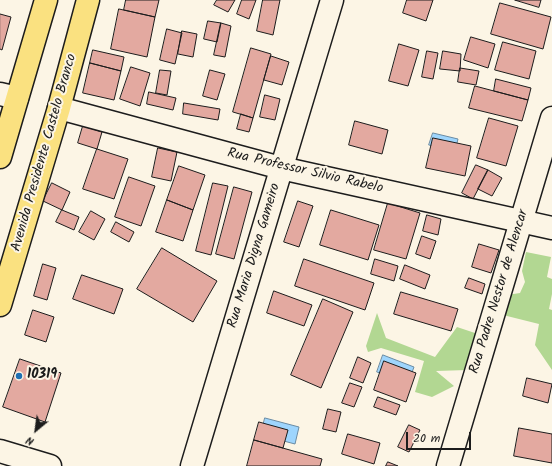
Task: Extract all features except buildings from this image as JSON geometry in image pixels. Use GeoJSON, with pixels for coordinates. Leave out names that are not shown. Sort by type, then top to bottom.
{"type":"FeatureCollection","features":[{"type":"Feature","properties":{"kind":"main road"},"geometry":{"type":"LineString","coordinates":[[0,157],[9,96],[46,0]]}},
{"type":"Feature","properties":{"kind":"main road","name":"Avenida Presidente Castelo Branco"},"geometry":{"type":"LineString","coordinates":[[0,305],[59,108],[88,0]]}},
{"type":"Feature","properties":{"kind":"street","name":"Rua Maria Digna Gameiro"},"geometry":{"type":"LineString","coordinates":[[192,466],[332,0]]}},
{"type":"Feature","properties":{"kind":"street","name":"Rua Professor Silvio Rabelo"},"geometry":{"type":"LineString","coordinates":[[59,108],[281,168],[552,228]]}},
{"type":"Feature","properties":{"kind":"street","name":"Rua Padre Nestor de Alencar"},"geometry":{"type":"LineString","coordinates":[[448,466],[552,118]]}},
{"type":"Feature","properties":{"kind":"street"},"geometry":{"type":"LineString","coordinates":[[0,451],[50,466]]}},
{"type":"Feature","properties":{"kind":"green space"},"geometry":{"type":"Polygon","coordinates":[[[526,252],[551,257],[547,277],[552,279],[552,294],[549,309],[552,310],[552,370],[535,345],[539,324],[503,315],[507,295],[520,293],[525,282],[522,271],[526,252]]]}},
{"type":"Feature","properties":{"kind":"green space"},"geometry":{"type":"Polygon","coordinates":[[[377,313],[386,338],[435,357],[457,327],[478,334],[467,370],[436,371],[454,386],[432,397],[415,392],[424,361],[381,348],[368,352],[366,346],[377,313]]]}},
{"type":"Feature","properties":{"kind":"water"},"geometry":{"type":"Polygon","coordinates":[[[433,133],[458,139],[455,151],[429,145],[433,133]]]}},
{"type":"Feature","properties":{"kind":"water"},"geometry":{"type":"Polygon","coordinates":[[[383,355],[414,367],[408,383],[377,372],[383,355]]]}},
{"type":"Feature","properties":{"kind":"water"},"geometry":{"type":"Polygon","coordinates":[[[265,418],[299,427],[295,444],[261,435],[265,418]]]}},
{"type":"Feature","properties":{"kind":"place","name":"10319"},"geometry":{"type":"Point","coordinates":[19,376]}}]}
